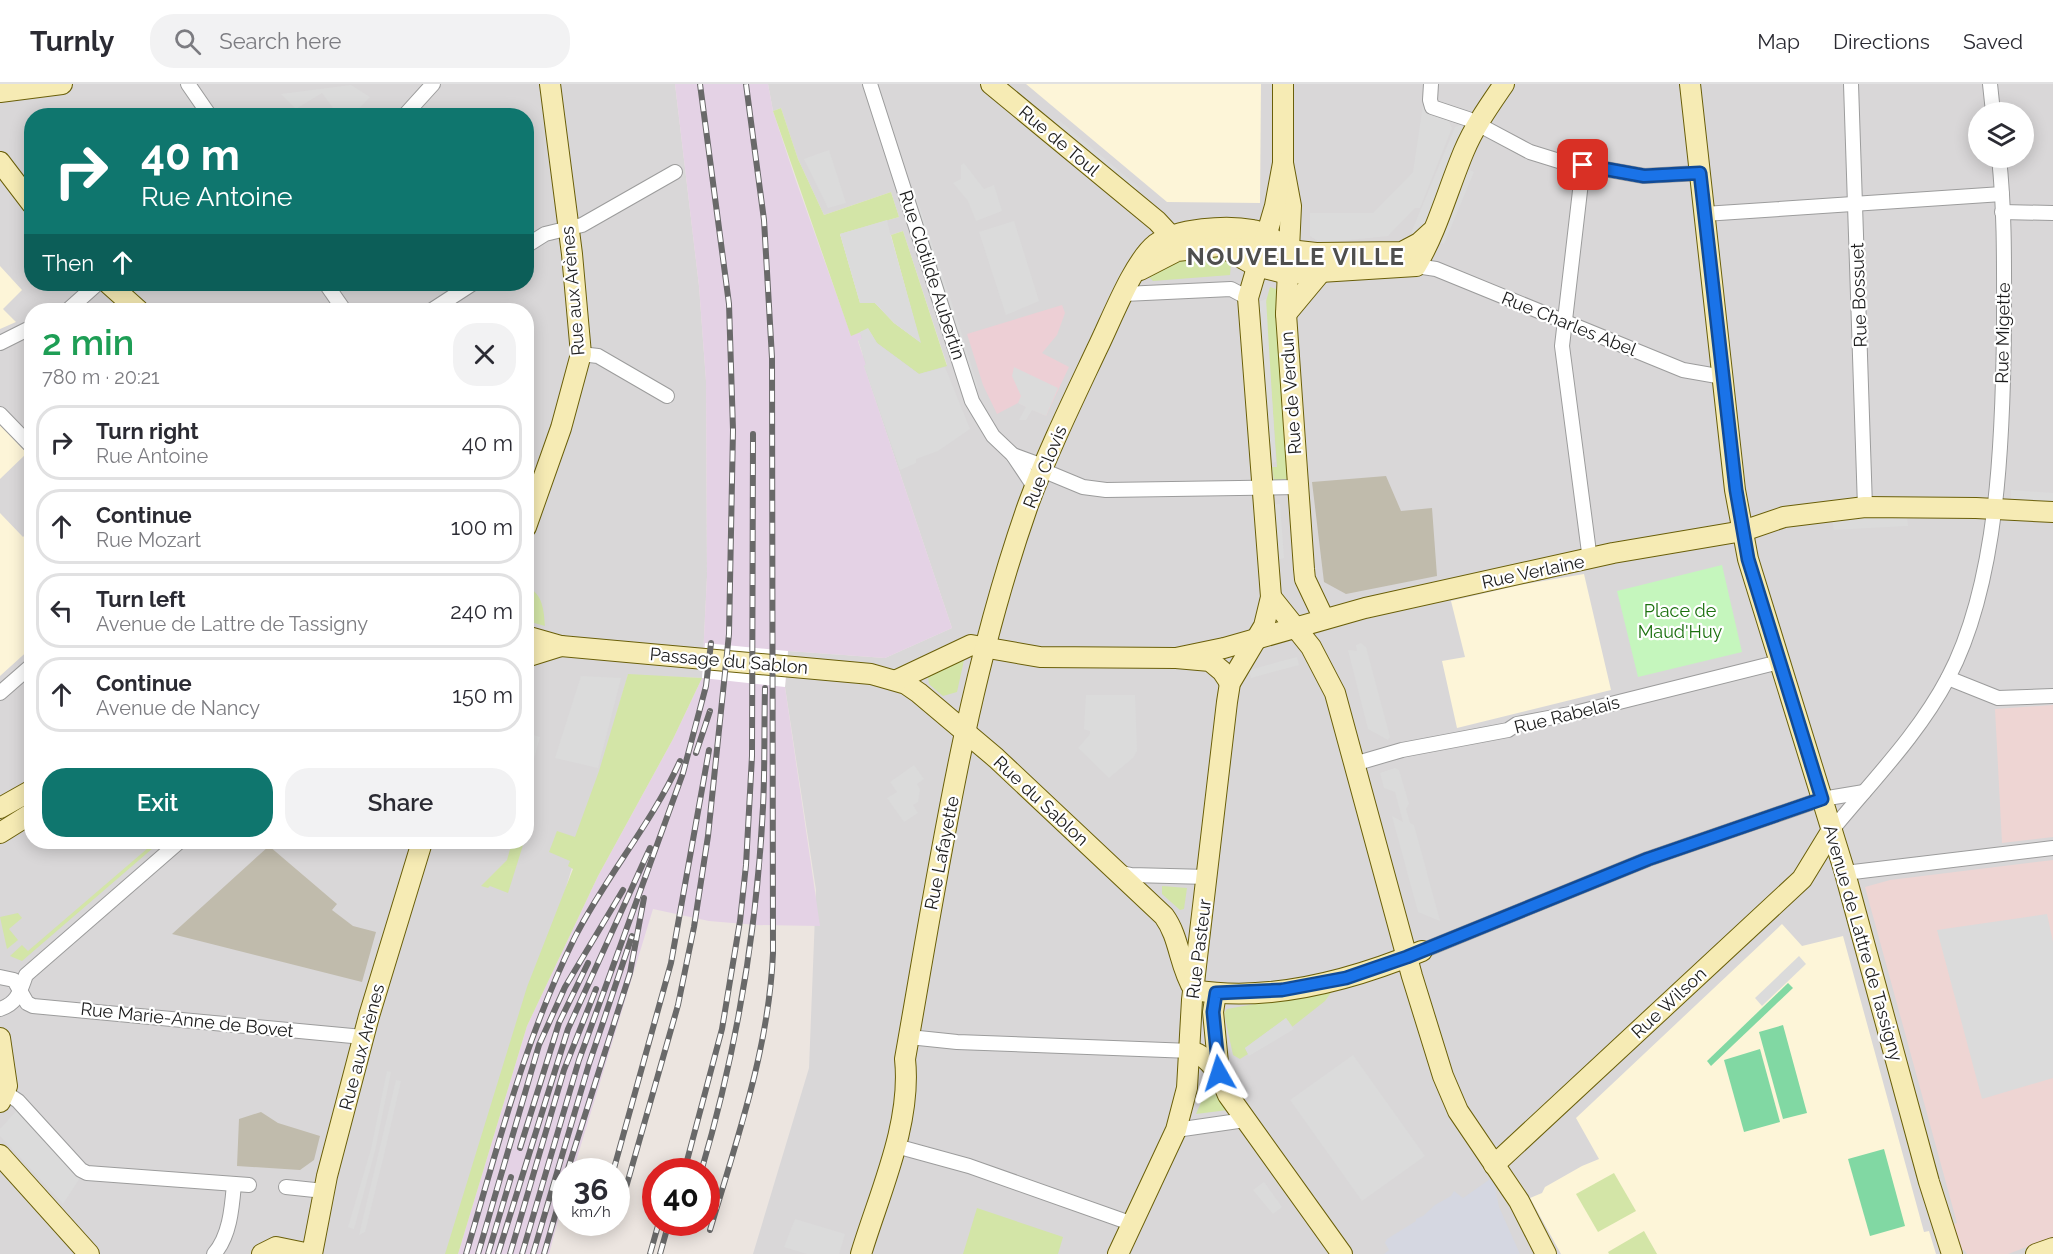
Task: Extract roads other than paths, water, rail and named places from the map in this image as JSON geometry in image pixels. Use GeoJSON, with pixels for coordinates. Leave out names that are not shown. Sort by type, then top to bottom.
{"type":"FeatureCollection","features":[{"type":"Feature","properties":{"kind":"main road"},"geometry":{"type":"LineString","coordinates":[[0,92],[62,84]]}},
{"type":"Feature","properties":{"kind":"main road","name":"Rue aux Arènes"},"geometry":{"type":"LineString","coordinates":[[534,504],[561,428],[581,354],[550,84]]}},
{"type":"Feature","properties":{"kind":"main road","name":"Rue de Toul"},"geometry":{"type":"LineString","coordinates":[[991,84],[1139,206],[1166,247]]}},
{"type":"Feature","properties":{"kind":"main road","name":"Rue de Verdun"},"geometry":{"type":"LineString","coordinates":[[1283,84],[1283,163],[1291,206],[1286,314],[1297,487],[1305,579],[1324,619]]}},
{"type":"Feature","properties":{"kind":"main road"},"geometry":{"type":"LineString","coordinates":[[1222,247],[1256,266],[1288,274],[1416,266],[1426,249],[1478,124],[1504,84]]}},
{"type":"Feature","properties":{"kind":"main road","name":"Avenue de Lattre de Tassigny"},"geometry":{"type":"LineString","coordinates":[[1690,84],[1723,377],[1743,531],[1751,570],[1845,873],[1929,1182],[1952,1253]]}},
{"type":"Feature","properties":{"kind":"main road"},"geometry":{"type":"LineString","coordinates":[[0,162],[24,194]]}},
{"type":"Feature","properties":{"kind":"main road","name":"Rue de Verdun"},"geometry":{"type":"LineString","coordinates":[[1251,647],[1264,626],[1271,597],[1248,298],[1283,163]]}},
{"type":"Feature","properties":{"kind":"main road"},"geometry":{"type":"LineString","coordinates":[[1166,247],[1188,229],[1254,230],[1264,241]]}},
{"type":"Feature","properties":{"kind":"main road"},"geometry":{"type":"LineString","coordinates":[[1166,247],[1222,247],[1264,241],[1316,253],[1402,252],[1419,243],[1432,230]]}},
{"type":"Feature","properties":{"kind":"main road","name":"Rue Clovis"},"geometry":{"type":"LineString","coordinates":[[986,648],[1006,573],[1040,474],[1135,273],[1166,247]]}},
{"type":"Feature","properties":{"kind":"main road"},"geometry":{"type":"LineString","coordinates":[[1286,314],[1321,272]]}},
{"type":"Feature","properties":{"kind":"main road"},"geometry":{"type":"LineString","coordinates":[[117,291],[130,303]]}},
{"type":"Feature","properties":{"kind":"main road","name":"Rue Verlaine"},"geometry":{"type":"LineString","coordinates":[[1324,619],[1614,553],[1743,531],[1784,517],[1865,507],[2053,512]]}},
{"type":"Feature","properties":{"kind":"main road"},"geometry":{"type":"LineString","coordinates":[[1271,597],[1300,633],[1331,683],[1354,764],[1415,954],[1426,1027],[1452,1098],[1466,1124],[1519,1201],[1546,1254]]}},
{"type":"Feature","properties":{"kind":"main road"},"geometry":{"type":"LineString","coordinates":[[897,680],[963,647],[986,648],[1040,657],[1176,658],[1209,661],[1300,633],[1316,631],[1324,619]]}},
{"type":"Feature","properties":{"kind":"main road","name":"Passage du Sablon"},"geometry":{"type":"LineString","coordinates":[[534,638],[561,646],[871,674],[897,680],[915,689],[965,733]]}},
{"type":"Feature","properties":{"kind":"main road","name":"Passage du Sablon"},"geometry":{"type":"LineString","coordinates":[[534,654],[561,646]]}},
{"type":"Feature","properties":{"kind":"main road"},"geometry":{"type":"LineString","coordinates":[[1176,658],[1251,647]]}},
{"type":"Feature","properties":{"kind":"main road","name":"Rue Pasteur"},"geometry":{"type":"LineString","coordinates":[[1119,1254],[1176,1130],[1190,1061],[1194,990],[1230,683],[1251,647]]}},
{"type":"Feature","properties":{"kind":"main road","name":"Rue Lafayette"},"geometry":{"type":"LineString","coordinates":[[868,1254],[892,1139],[898,1072],[905,1059],[965,733],[986,648]]}},
{"type":"Feature","properties":{"kind":"main road"},"geometry":{"type":"LineString","coordinates":[[1209,661],[1222,671],[1230,683]]}},
{"type":"Feature","properties":{"kind":"main road","name":"Rue du Sablon"},"geometry":{"type":"LineString","coordinates":[[965,733],[996,758],[1171,925],[1180,960],[1194,990]]}},
{"type":"Feature","properties":{"kind":"main road"},"geometry":{"type":"LineString","coordinates":[[0,808],[24,794]]}},
{"type":"Feature","properties":{"kind":"main road"},"geometry":{"type":"LineString","coordinates":[[0,833],[24,818]]}},
{"type":"Feature","properties":{"kind":"main road","name":"Rue Wilson"},"geometry":{"type":"LineString","coordinates":[[1494,1165],[1802,879],[1832,830]]}},
{"type":"Feature","properties":{"kind":"main road","name":"Rue aux Arènes"},"geometry":{"type":"LineString","coordinates":[[311,1254],[324,1191],[363,1037],[420,849]]}},
{"type":"Feature","properties":{"kind":"main road"},"geometry":{"type":"LineString","coordinates":[[1194,990],[1216,993],[1282,990],[1330,983],[1415,954]]}},
{"type":"Feature","properties":{"kind":"main road"},"geometry":{"type":"LineString","coordinates":[[1216,993],[1213,1012],[1219,1073],[1228,1095],[1342,1254]]}},
{"type":"Feature","properties":{"kind":"main road"},"geometry":{"type":"LineString","coordinates":[[0,1038],[3,1097]]}},
{"type":"Feature","properties":{"kind":"main road"},"geometry":{"type":"LineString","coordinates":[[1190,1061],[1204,1058],[1219,1073]]}},
{"type":"Feature","properties":{"kind":"main road"},"geometry":{"type":"LineString","coordinates":[[1190,1061],[1228,1095]]}},
{"type":"Feature","properties":{"kind":"main road","name":"Rue Lafayette"},"geometry":{"type":"LineString","coordinates":[[850,1254],[892,1139]]}},
{"type":"Feature","properties":{"kind":"main road"},"geometry":{"type":"LineString","coordinates":[[0,1155],[89,1254]]}},
{"type":"Feature","properties":{"kind":"main road","name":"Rue Lafayette"},"geometry":{"type":"LineString","coordinates":[[861,1254],[883,1189]]}},
{"type":"Feature","properties":{"kind":"main road"},"geometry":{"type":"LineString","coordinates":[[262,1254],[276,1247],[311,1254]]}},
{"type":"Feature","properties":{"kind":"main road"},"geometry":{"type":"LineString","coordinates":[[2036,1254],[2053,1248]]}},
{"type":"Feature","properties":{"kind":"street"},"geometry":{"type":"LineString","coordinates":[[188,84],[204,108]]}},
{"type":"Feature","properties":{"kind":"street"},"geometry":{"type":"LineString","coordinates":[[411,108],[433,84]]}},
{"type":"Feature","properties":{"kind":"street","name":"Rue Clotilde Aubertin"},"geometry":{"type":"LineString","coordinates":[[870,84],[972,401],[993,436],[1013,455],[1040,474]]}},
{"type":"Feature","properties":{"kind":"street"},"geometry":{"type":"LineString","coordinates":[[1431,84],[1432,107],[1478,124],[1530,152],[1583,165],[1644,176],[1700,173]]}},
{"type":"Feature","properties":{"kind":"street","name":"Rue Bossuet"},"geometry":{"type":"LineString","coordinates":[[1851,84],[1865,507]]}},
{"type":"Feature","properties":{"kind":"street"},"geometry":{"type":"LineString","coordinates":[[1990,84],[1993,102]]}},
{"type":"Feature","properties":{"kind":"street"},"geometry":{"type":"LineString","coordinates":[[1583,165],[1562,346],[1590,560]]}},
{"type":"Feature","properties":{"kind":"street","name":"Rue Migette"},"geometry":{"type":"LineString","coordinates":[[1832,830],[1909,737],[1948,678],[1976,599],[1994,509],[2003,353],[2000,168]]}},
{"type":"Feature","properties":{"kind":"street"},"geometry":{"type":"LineString","coordinates":[[534,241],[545,234],[582,225],[675,172]]}},
{"type":"Feature","properties":{"kind":"street"},"geometry":{"type":"LineString","coordinates":[[1704,214],[2002,194]]}},
{"type":"Feature","properties":{"kind":"street"},"geometry":{"type":"LineString","coordinates":[[2002,212],[2053,213]]}},
{"type":"Feature","properties":{"kind":"street"},"geometry":{"type":"LineString","coordinates":[[1402,252],[1416,266]]}},
{"type":"Feature","properties":{"kind":"street","name":"Rue Charles Abel"},"geometry":{"type":"LineString","coordinates":[[1416,266],[1436,269],[1683,370],[1723,377]]}},
{"type":"Feature","properties":{"kind":"street"},"geometry":{"type":"LineString","coordinates":[[1124,294],[1231,289],[1248,298]]}},
{"type":"Feature","properties":{"kind":"street"},"geometry":{"type":"LineString","coordinates":[[76,303],[89,291]]}},
{"type":"Feature","properties":{"kind":"street"},"geometry":{"type":"LineString","coordinates":[[443,303],[461,291]]}},
{"type":"Feature","properties":{"kind":"street"},"geometry":{"type":"LineString","coordinates":[[0,343],[24,331]]}},
{"type":"Feature","properties":{"kind":"street"},"geometry":{"type":"LineString","coordinates":[[581,354],[598,356],[667,396]]}},
{"type":"Feature","properties":{"kind":"street"},"geometry":{"type":"LineString","coordinates":[[0,414],[24,439]]}},
{"type":"Feature","properties":{"kind":"street","name":"Rue Clotilde Aubertin"},"geometry":{"type":"LineString","coordinates":[[1013,455],[1040,474]]}},
{"type":"Feature","properties":{"kind":"street"},"geometry":{"type":"LineString","coordinates":[[1040,474],[1083,487],[1106,490],[1297,487]]}},
{"type":"Feature","properties":{"kind":"street","name":"Rue Rabelais"},"geometry":{"type":"LineString","coordinates":[[1354,764],[1402,750],[1508,730],[1517,724],[1575,713],[1779,662]]}},
{"type":"Feature","properties":{"kind":"street"},"geometry":{"type":"LineString","coordinates":[[0,693],[24,672]]}},
{"type":"Feature","properties":{"kind":"street"},"geometry":{"type":"LineString","coordinates":[[1948,678],[1998,698],[2053,696]]}},
{"type":"Feature","properties":{"kind":"street"},"geometry":{"type":"LineString","coordinates":[[1415,954],[1648,859],[1822,799],[1863,792]]}},
{"type":"Feature","properties":{"kind":"street"},"geometry":{"type":"LineString","coordinates":[[1845,873],[2053,848]]}},
{"type":"Feature","properties":{"kind":"street"},"geometry":{"type":"LineString","coordinates":[[0,1009],[10,1005],[17,998],[26,975],[172,849]]}},
{"type":"Feature","properties":{"kind":"street"},"geometry":{"type":"LineString","coordinates":[[1115,872],[1131,875],[1208,877]]}},
{"type":"Feature","properties":{"kind":"street"},"geometry":{"type":"LineString","coordinates":[[0,977],[14,980],[21,988]]}},
{"type":"Feature","properties":{"kind":"street","name":"Rue Marie-Anne de Bovet"},"geometry":{"type":"LineString","coordinates":[[21,988],[27,1003],[33,1006],[363,1037]]}},
{"type":"Feature","properties":{"kind":"street"},"geometry":{"type":"LineString","coordinates":[[909,1037],[1190,1061]]}},
{"type":"Feature","properties":{"kind":"street"},"geometry":{"type":"LineString","coordinates":[[3,1097],[18,1101],[81,1170],[87,1173],[249,1185]]}},
{"type":"Feature","properties":{"kind":"street"},"geometry":{"type":"LineString","coordinates":[[1176,1130],[1245,1120]]}},
{"type":"Feature","properties":{"kind":"street"},"geometry":{"type":"LineString","coordinates":[[892,1139],[1133,1224]]}},
{"type":"Feature","properties":{"kind":"street"},"geometry":{"type":"LineString","coordinates":[[214,1254],[223,1239],[231,1215],[234,1184]]}},
{"type":"Feature","properties":{"kind":"street"},"geometry":{"type":"LineString","coordinates":[[285,1188],[324,1191]]}},
{"type":"Feature","properties":{"kind":"railway"},"geometry":{"type":"LineString","coordinates":[[630,1173],[678,1005],[694,927],[708,836],[729,634],[733,430],[729,304],[700,84]]}},
{"type":"Feature","properties":{"kind":"railway"},"geometry":{"type":"LineString","coordinates":[[720,1197],[741,1127],[758,1058],[765,1024],[773,953],[772,358],[764,220],[746,84]]}},
{"type":"Feature","properties":{"kind":"railway"},"geometry":{"type":"LineString","coordinates":[[688,1158],[722,1029],[740,921],[746,865],[752,756],[753,434]]}},
{"type":"Feature","properties":{"kind":"railway"},"geometry":{"type":"LineString","coordinates":[[522,1254],[579,1060],[683,773],[706,686],[711,643]]}},
{"type":"Feature","properties":{"kind":"railway"},"geometry":{"type":"LineString","coordinates":[[705,1158],[725,1082],[734,1037],[756,900],[763,807],[765,688]]}},
{"type":"Feature","properties":{"kind":"railway"},"geometry":{"type":"LineString","coordinates":[[696,753],[710,711]]}},
{"type":"Feature","properties":{"kind":"railway"},"geometry":{"type":"LineString","coordinates":[[617,1158],[671,963],[709,750]]}},
{"type":"Feature","properties":{"kind":"railway"},"geometry":{"type":"LineString","coordinates":[[466,1254],[527,1053],[557,975],[587,914],[656,806],[680,761]]}},
{"type":"Feature","properties":{"kind":"railway"},"geometry":{"type":"LineString","coordinates":[[498,1254],[568,1029],[650,848]]}},
{"type":"Feature","properties":{"kind":"railway"},"geometry":{"type":"LineString","coordinates":[[478,1254],[539,1045],[565,987],[623,890]]}},
{"type":"Feature","properties":{"kind":"railway"},"geometry":{"type":"LineString","coordinates":[[571,1158],[630,973],[644,898]]}},
{"type":"Feature","properties":{"kind":"railway"},"geometry":{"type":"LineString","coordinates":[[533,1254],[589,1064],[632,936]]}},
{"type":"Feature","properties":{"kind":"railway"},"geometry":{"type":"LineString","coordinates":[[520,1148],[559,1023],[588,963]]}},
{"type":"Feature","properties":{"kind":"railway"},"geometry":{"type":"LineString","coordinates":[[510,1254],[564,1070],[596,989]]}},
{"type":"Feature","properties":{"kind":"railway"},"geometry":{"type":"LineString","coordinates":[[488,1254],[511,1177]]}},
{"type":"Feature","properties":{"kind":"railway"},"geometry":{"type":"LineString","coordinates":[[544,1254],[552,1226]]}},
{"type":"Feature","properties":{"kind":"railway"},"geometry":{"type":"LineString","coordinates":[[650,1254],[655,1236]]}},
{"type":"Feature","properties":{"kind":"railway"},"geometry":{"type":"LineString","coordinates":[[660,1254],[665,1236]]}},
{"type":"Feature","properties":{"kind":"district","name":"NOUVELLE VILLE"},"geometry":{"type":"Point","coordinates":[1296,257]}},
{"type":"Feature","properties":{"kind":"park label","name":"Place de Maud'Huy"},"geometry":{"type":"Point","coordinates":[1680,621]}}]}
